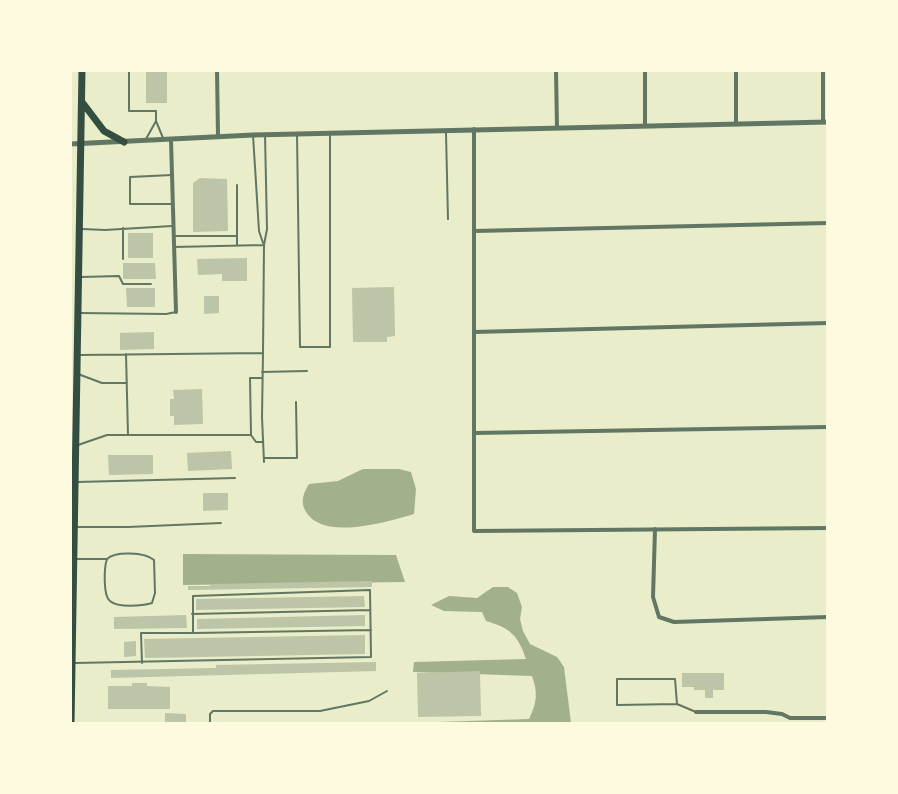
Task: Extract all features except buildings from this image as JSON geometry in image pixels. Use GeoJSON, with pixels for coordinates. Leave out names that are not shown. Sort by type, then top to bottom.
{"type":"FeatureCollection","features":[{"type":"Feature","properties":{"kind":"highway"},"geometry":{"type":"LineString","coordinates":[[71,723],[82,70]]}},
{"type":"Feature","properties":{"kind":"highway"},"geometry":{"type":"LineString","coordinates":[[81,101],[104,131],[124,142]]}},
{"type":"Feature","properties":{"kind":"highway"},"geometry":{"type":"LineString","coordinates":[[70,492],[74,509]]}},
{"type":"Feature","properties":{"kind":"street"},"geometry":{"type":"LineString","coordinates":[[217,70],[218,136]]}},
{"type":"Feature","properties":{"kind":"street"},"geometry":{"type":"LineString","coordinates":[[556,70],[557,128]]}},
{"type":"Feature","properties":{"kind":"street"},"geometry":{"type":"LineString","coordinates":[[645,70],[645,127]]}},
{"type":"Feature","properties":{"kind":"street"},"geometry":{"type":"LineString","coordinates":[[736,70],[736,124]]}},
{"type":"Feature","properties":{"kind":"street"},"geometry":{"type":"LineString","coordinates":[[70,144],[218,136],[825,122],[823,70]]}},
{"type":"Feature","properties":{"kind":"street"},"geometry":{"type":"LineString","coordinates":[[474,129],[474,531],[828,528]]}},
{"type":"Feature","properties":{"kind":"street"},"geometry":{"type":"LineString","coordinates":[[168,140],[172,175],[176,312]]}},
{"type":"Feature","properties":{"kind":"street"},"geometry":{"type":"LineString","coordinates":[[474,231],[828,224]]}},
{"type":"Feature","properties":{"kind":"street"},"geometry":{"type":"LineString","coordinates":[[474,332],[828,323]]}},
{"type":"Feature","properties":{"kind":"street"},"geometry":{"type":"LineString","coordinates":[[474,433],[828,427]]}},
{"type":"Feature","properties":{"kind":"street"},"geometry":{"type":"LineString","coordinates":[[655,529],[653,597],[659,617],[674,621],[828,617]]}},
{"type":"Feature","properties":{"kind":"street"},"geometry":{"type":"LineString","coordinates":[[696,712],[766,712],[782,714],[790,718],[828,718]]}},
{"type":"Feature","properties":{"kind":"lane"},"geometry":{"type":"LineString","coordinates":[[129,70],[129,111],[156,111],[156,121],[144,141]]}},
{"type":"Feature","properties":{"kind":"lane"},"geometry":{"type":"LineString","coordinates":[[156,121],[168,140]]}},
{"type":"Feature","properties":{"kind":"lane"},"geometry":{"type":"LineString","coordinates":[[446,130],[448,219]]}},
{"type":"Feature","properties":{"kind":"lane"},"geometry":{"type":"LineString","coordinates":[[297,134],[300,347],[330,347],[330,133]]}},
{"type":"Feature","properties":{"kind":"lane"},"geometry":{"type":"LineString","coordinates":[[253,135],[259,231],[264,245]]}},
{"type":"Feature","properties":{"kind":"lane"},"geometry":{"type":"LineString","coordinates":[[264,462],[262,372],[264,245],[267,229],[265,135]]}},
{"type":"Feature","properties":{"kind":"lane"},"geometry":{"type":"LineString","coordinates":[[172,175],[130,177],[130,204],[173,204]]}},
{"type":"Feature","properties":{"kind":"lane"},"geometry":{"type":"LineString","coordinates":[[237,185],[237,246]]}},
{"type":"Feature","properties":{"kind":"lane"},"geometry":{"type":"LineString","coordinates":[[79,228],[105,230],[173,226]]}},
{"type":"Feature","properties":{"kind":"lane"},"geometry":{"type":"LineString","coordinates":[[123,228],[123,259]]}},
{"type":"Feature","properties":{"kind":"lane"},"geometry":{"type":"LineString","coordinates":[[174,236],[237,236]]}},
{"type":"Feature","properties":{"kind":"lane"},"geometry":{"type":"LineString","coordinates":[[174,247],[264,245]]}},
{"type":"Feature","properties":{"kind":"lane"},"geometry":{"type":"LineString","coordinates":[[78,277],[119,276],[123,284],[152,284]]}},
{"type":"Feature","properties":{"kind":"lane"},"geometry":{"type":"LineString","coordinates":[[78,313],[166,314],[176,312]]}},
{"type":"Feature","properties":{"kind":"lane"},"geometry":{"type":"LineString","coordinates":[[77,355],[263,353]]}},
{"type":"Feature","properties":{"kind":"lane"},"geometry":{"type":"LineString","coordinates":[[126,354],[128,436]]}},
{"type":"Feature","properties":{"kind":"lane"},"geometry":{"type":"LineString","coordinates":[[262,372],[307,371]]}},
{"type":"Feature","properties":{"kind":"lane"},"geometry":{"type":"LineString","coordinates":[[76,373],[102,383],[128,383]]}},
{"type":"Feature","properties":{"kind":"lane"},"geometry":{"type":"LineString","coordinates":[[262,378],[250,378],[251,435],[256,442],[263,442]]}},
{"type":"Feature","properties":{"kind":"lane"},"geometry":{"type":"LineString","coordinates":[[264,458],[297,458],[296,402]]}},
{"type":"Feature","properties":{"kind":"lane"},"geometry":{"type":"LineString","coordinates":[[75,446],[103,436],[251,435]]}},
{"type":"Feature","properties":{"kind":"lane"},"geometry":{"type":"LineString","coordinates":[[74,482],[235,478]]}},
{"type":"Feature","properties":{"kind":"lane"},"geometry":{"type":"LineString","coordinates":[[74,527],[221,523]]}},
{"type":"Feature","properties":{"kind":"lane"},"geometry":{"type":"LineString","coordinates":[[73,559],[107,559],[116,555],[145,555],[154,560],[155,593],[152,603],[146,605],[111,602],[107,598],[105,564],[107,559]]}},
{"type":"Feature","properties":{"kind":"lane"},"geometry":{"type":"LineString","coordinates":[[71,662],[142,663],[371,657],[370,590],[197,594],[192,598],[193,633]]}},
{"type":"Feature","properties":{"kind":"lane"},"geometry":{"type":"LineString","coordinates":[[192,614],[370,610]]}},
{"type":"Feature","properties":{"kind":"lane"},"geometry":{"type":"LineString","coordinates":[[142,663],[141,633],[371,630]]}},
{"type":"Feature","properties":{"kind":"lane"},"geometry":{"type":"LineString","coordinates":[[677,704],[675,679],[617,679],[617,705],[677,704],[696,712]]}},
{"type":"Feature","properties":{"kind":"lane"},"geometry":{"type":"LineString","coordinates":[[210,723],[210,714],[213,711],[320,711],[369,701],[387,691]]}},
{"type":"Feature","properties":{"kind":"lane"},"geometry":{"type":"LineString","coordinates":[[790,718],[790,723]]}},
{"type":"Feature","properties":{"kind":"shaded area"},"geometry":{"type":"Polygon","coordinates":[[[363,469],[399,469],[411,472],[416,489],[414,514],[355,527],[325,525],[313,520],[305,510],[303,503],[304,493],[309,484],[338,481],[363,469]]]}},
{"type":"Feature","properties":{"kind":"shaded area"},"geometry":{"type":"Polygon","coordinates":[[[183,554],[396,555],[405,582],[183,585],[183,554]]]}},
{"type":"Feature","properties":{"kind":"shaded area"},"geometry":{"type":"Polygon","coordinates":[[[493,587],[508,587],[517,593],[522,607],[520,619],[523,631],[530,644],[557,657],[564,667],[571,723],[376,724],[529,719],[536,697],[532,676],[413,672],[414,662],[526,659],[516,638],[507,630],[486,621],[482,612],[444,611],[431,605],[449,596],[477,598],[493,587]]]}}]}
